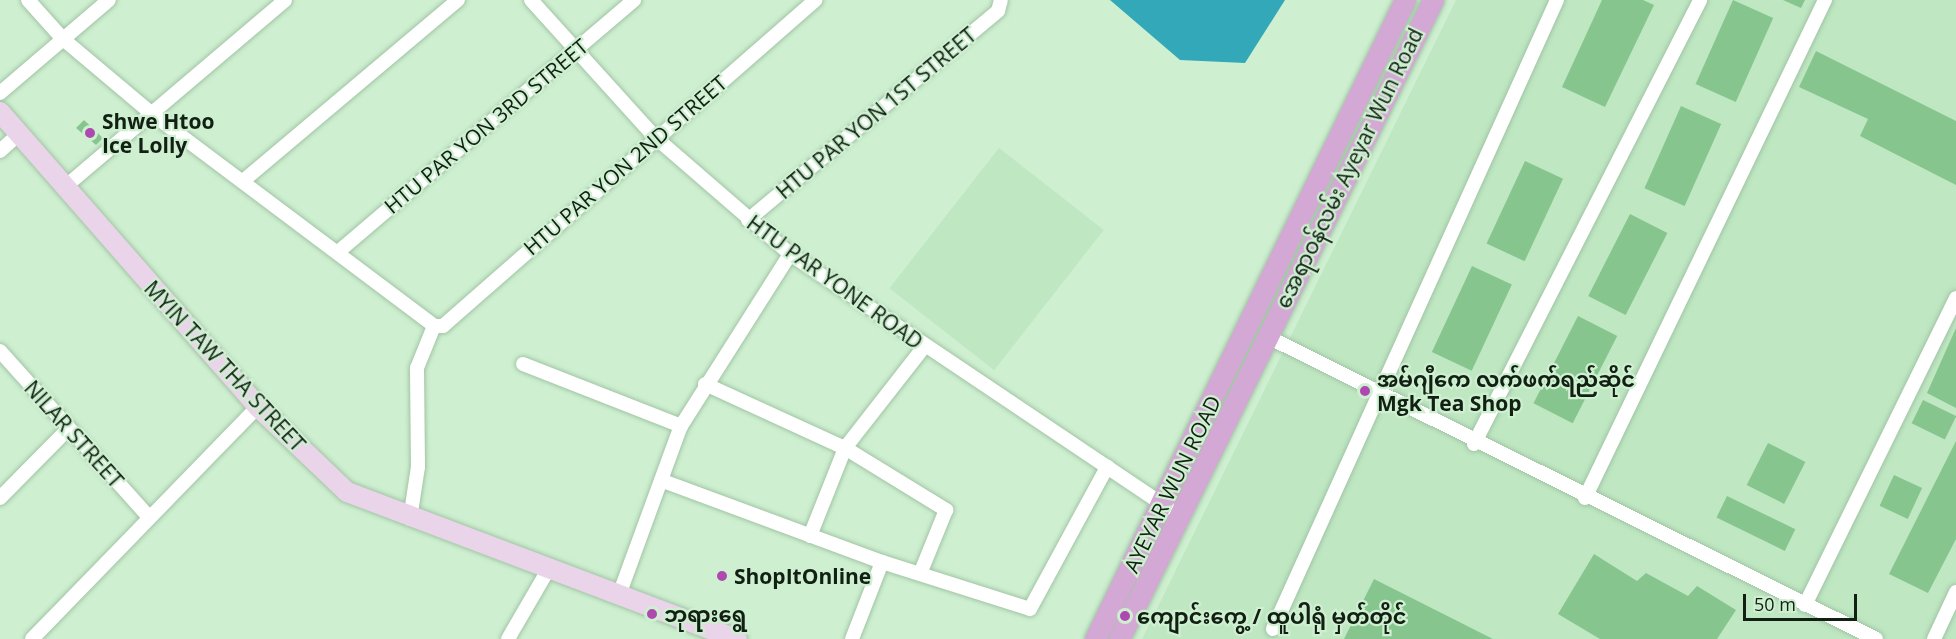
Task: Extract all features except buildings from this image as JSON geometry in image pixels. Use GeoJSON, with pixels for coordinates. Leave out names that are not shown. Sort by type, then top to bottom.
{"type":"FeatureCollection","features":[{"type":"Feature","properties":{"kind":"main road","name":"အေရာဝန်လမ်း Ayeyar Wun Road"},"geometry":{"type":"LineString","coordinates":[[1256,332],[1405,0]]}},
{"type":"Feature","properties":{"kind":"main road","name":"အေရာဝန်လမ်း Ayeyar Wun Road"},"geometry":{"type":"LineString","coordinates":[[1256,332],[1432,0]]}},
{"type":"Feature","properties":{"kind":"main road","name":"MYIN TAW THA STREET"},"geometry":{"type":"LineString","coordinates":[[0,112],[258,408],[347,492],[411,519],[737,639]]}},
{"type":"Feature","properties":{"kind":"main road","name":"AYEYAR WUN ROAD"},"geometry":{"type":"LineString","coordinates":[[1119,639],[1172,510],[1256,332]]}},
{"type":"Feature","properties":{"kind":"main road","name":"AYEYAR WUN ROAD"},"geometry":{"type":"LineString","coordinates":[[1095,639],[1172,510]]}},
{"type":"Feature","properties":{"kind":"street"},"geometry":{"type":"LineString","coordinates":[[28,0],[63,39],[152,114],[434,326],[417,368],[418,467],[411,519]]}},
{"type":"Feature","properties":{"kind":"street"},"geometry":{"type":"LineString","coordinates":[[0,93],[109,0]]}},
{"type":"Feature","properties":{"kind":"street"},"geometry":{"type":"LineString","coordinates":[[66,186],[285,0]]}},
{"type":"Feature","properties":{"kind":"street"},"geometry":{"type":"LineString","coordinates":[[243,181],[458,0]]}},
{"type":"Feature","properties":{"kind":"street","name":"HTU PAR YONE ROAD"},"geometry":{"type":"LineString","coordinates":[[531,0],[655,137],[748,220],[790,254],[924,347],[1172,510]]}},
{"type":"Feature","properties":{"kind":"street","name":"HTU PAR YON 3RD STREET"},"geometry":{"type":"LineString","coordinates":[[338,252],[634,0]]}},
{"type":"Feature","properties":{"kind":"street","name":"HTU PAR YON 2ND STREET"},"geometry":{"type":"LineString","coordinates":[[434,326],[443,326],[655,137],[815,0]]}},
{"type":"Feature","properties":{"kind":"street"},"geometry":{"type":"LineString","coordinates":[[1273,629],[1377,394],[1557,0]]}},
{"type":"Feature","properties":{"kind":"street"},"geometry":{"type":"LineString","coordinates":[[1474,444],[1701,0]]}},
{"type":"Feature","properties":{"kind":"street"},"geometry":{"type":"LineString","coordinates":[[1585,498],[1825,0]]}},
{"type":"Feature","properties":{"kind":"street","name":"HTU PAR YON 1ST STREET"},"geometry":{"type":"LineString","coordinates":[[748,220],[1002,2]]}},
{"type":"Feature","properties":{"kind":"street"},"geometry":{"type":"LineString","coordinates":[[0,151],[19,134]]}},
{"type":"Feature","properties":{"kind":"street"},"geometry":{"type":"LineString","coordinates":[[618,595],[663,481],[681,426],[705,384],[790,254]]}},
{"type":"Feature","properties":{"kind":"street"},"geometry":{"type":"LineString","coordinates":[[1805,605],[1956,298]]}},
{"type":"Feature","properties":{"kind":"street"},"geometry":{"type":"LineString","coordinates":[[1256,332],[1474,444],[1876,639]]}},
{"type":"Feature","properties":{"kind":"street"},"geometry":{"type":"LineString","coordinates":[[810,536],[845,448],[924,347]]}},
{"type":"Feature","properties":{"kind":"street","name":"NILAR STREET"},"geometry":{"type":"LineString","coordinates":[[0,351],[149,517]]}},
{"type":"Feature","properties":{"kind":"street"},"geometry":{"type":"LineString","coordinates":[[523,364],[681,426]]}},
{"type":"Feature","properties":{"kind":"street"},"geometry":{"type":"LineString","coordinates":[[705,384],[845,448],[946,510],[920,574]]}},
{"type":"Feature","properties":{"kind":"street"},"geometry":{"type":"LineString","coordinates":[[32,639],[258,408]]}},
{"type":"Feature","properties":{"kind":"street"},"geometry":{"type":"LineString","coordinates":[[0,498],[69,428]]}},
{"type":"Feature","properties":{"kind":"street"},"geometry":{"type":"LineString","coordinates":[[663,481],[882,562],[1030,609],[1107,467]]}},
{"type":"Feature","properties":{"kind":"street"},"geometry":{"type":"LineString","coordinates":[[852,639],[882,562]]}},
{"type":"Feature","properties":{"kind":"street"},"geometry":{"type":"LineString","coordinates":[[508,639],[548,570]]}},
{"type":"Feature","properties":{"kind":"street"},"geometry":{"type":"LineString","coordinates":[[1934,639],[1956,592]]}},
{"type":"Feature","properties":{"kind":"shaded area"},"geometry":{"type":"Polygon","coordinates":[[[1456,0],[1956,0],[1956,639],[1142,639],[1456,0]]]}},
{"type":"Feature","properties":{"kind":"shaded area"},"geometry":{"type":"Polygon","coordinates":[[[999,148],[1104,230],[994,370],[889,288],[999,148]]]}},
{"type":"Feature","properties":{"kind":"water"},"geometry":{"type":"Polygon","coordinates":[[[1110,0],[1285,0],[1245,63],[1180,60],[1110,0]]]}},
{"type":"Feature","properties":{"kind":"place","name":"Shwe Htoo Ice Lolly"},"geometry":{"type":"Point","coordinates":[90,133]}},
{"type":"Feature","properties":{"kind":"place","name":"အမ်ဂျီကေ လက်ဖက်ရည်ဆိုင် Mgk Tea Shop"},"geometry":{"type":"Point","coordinates":[1365,391]}},
{"type":"Feature","properties":{"kind":"place","name":"ShopItOnline"},"geometry":{"type":"Point","coordinates":[722,576]}},
{"type":"Feature","properties":{"kind":"place","name":"ဘုရားရွေ"},"geometry":{"type":"Point","coordinates":[652,614]}},
{"type":"Feature","properties":{"kind":"place","name":"ကျောင်းကွေ့ / ထူပါရုံ မှတ်တိုင်"},"geometry":{"type":"Point","coordinates":[1125,616]}}]}
